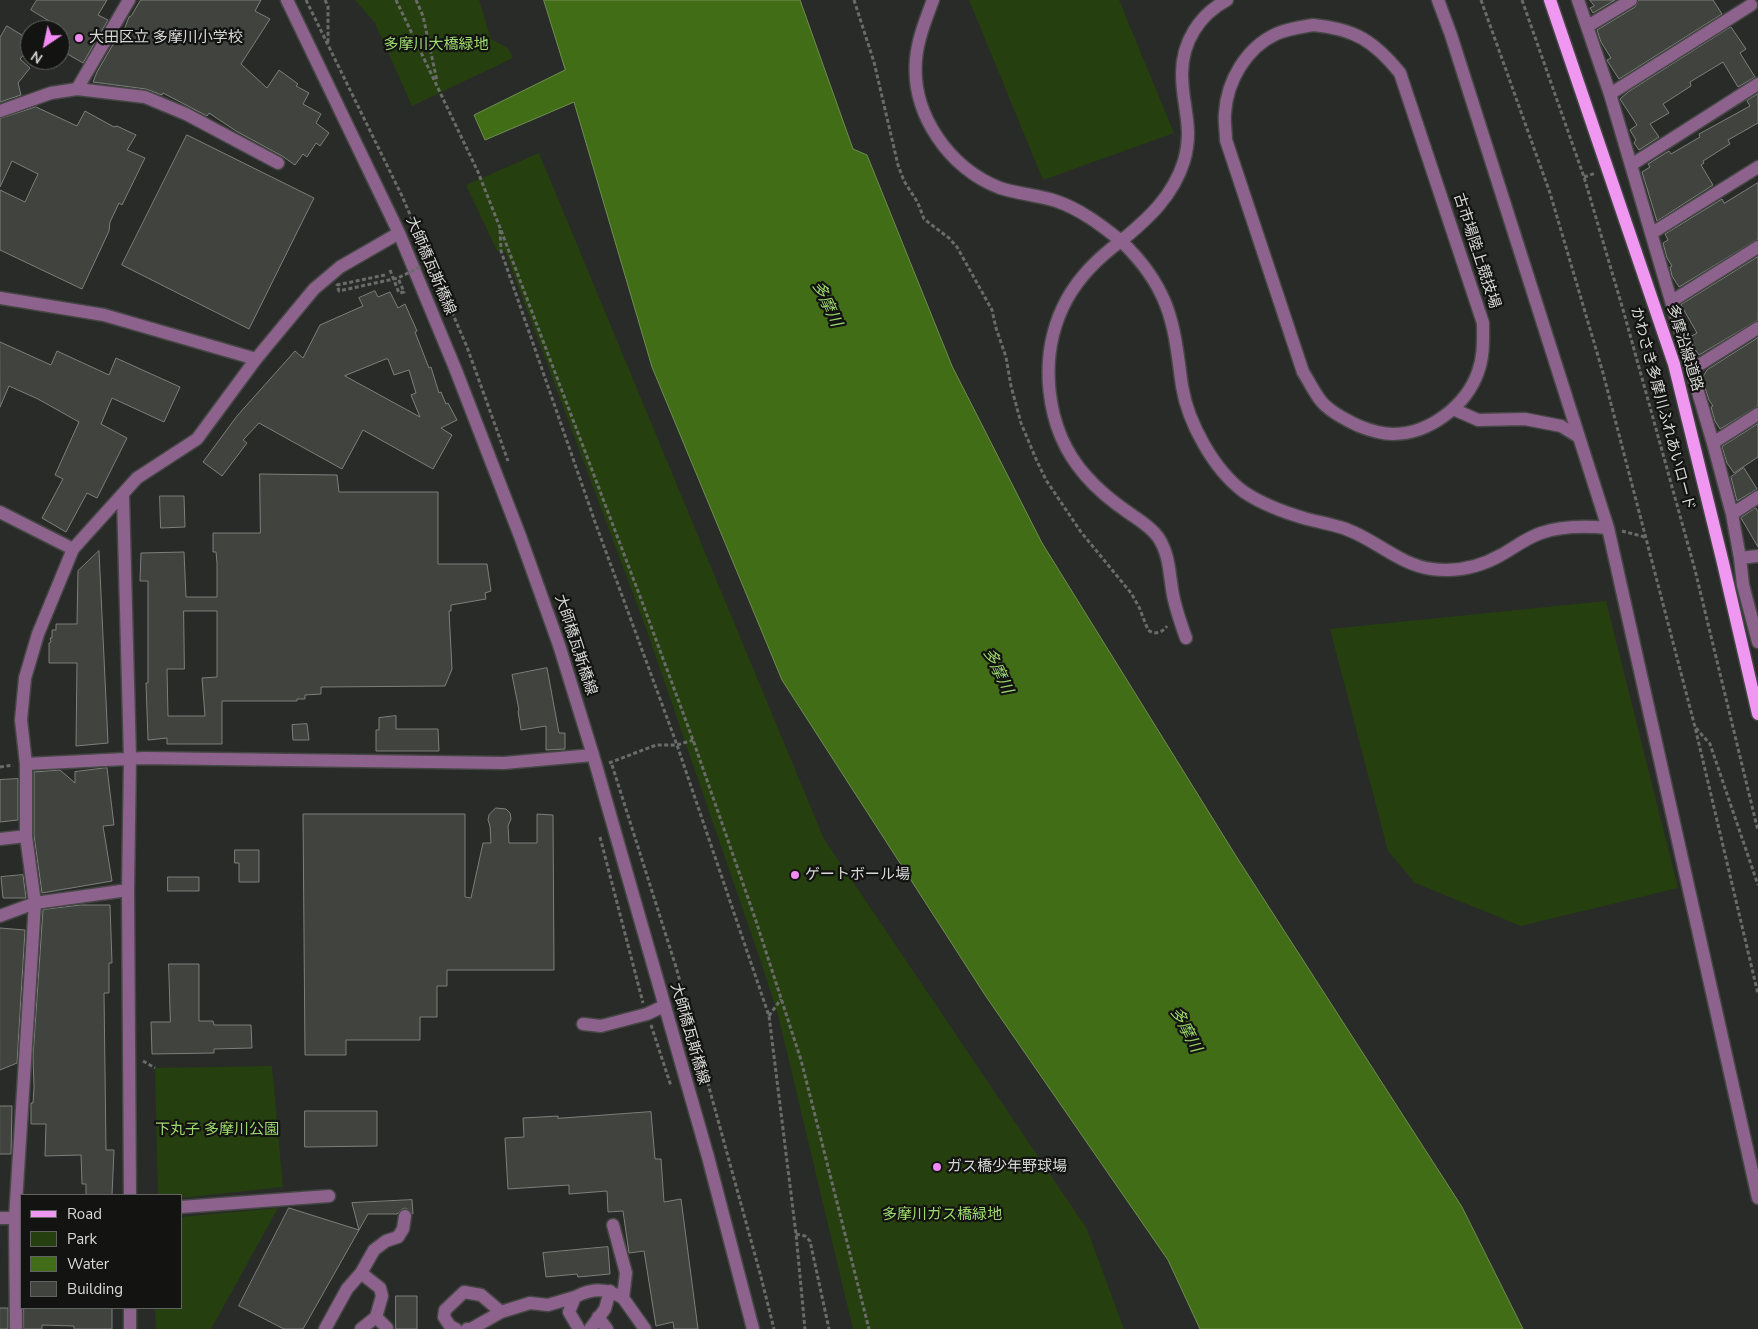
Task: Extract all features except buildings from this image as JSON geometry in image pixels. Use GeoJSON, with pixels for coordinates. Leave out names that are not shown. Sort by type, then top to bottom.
{"type":"FeatureCollection","features":[{"type":"Feature","properties":{"kind":"main road","name":"多摩沿線道路"},"geometry":{"type":"LineString","coordinates":[[1550,0],[1674,364],[1758,714]]}},
{"type":"Feature","properties":{"kind":"street"},"geometry":{"type":"LineString","coordinates":[[77,88],[129,0]]}},
{"type":"Feature","properties":{"kind":"street","name":"大師橋瓦斯橋線"},"geometry":{"type":"LineString","coordinates":[[287,0],[399,233],[455,368],[520,536],[559,645],[593,755],[708,1156],[753,1329]]}},
{"type":"Feature","properties":{"kind":"street"},"geometry":{"type":"LineString","coordinates":[[933,0],[920,40],[916,60],[917,78],[924,112],[940,141],[966,168],[1001,188],[1056,201],[1091,219],[1121,241],[1146,267],[1166,306],[1178,352],[1182,388],[1200,436],[1222,470],[1244,492],[1256,499],[1306,519],[1342,527],[1358,533],[1410,563],[1431,569],[1449,570],[1477,566],[1490,561],[1542,532],[1588,526],[1608,528]]}},
{"type":"Feature","properties":{"kind":"street"},"geometry":{"type":"LineString","coordinates":[[1186,638],[1177,613],[1167,555],[1158,537],[1146,523],[1101,492],[1074,463],[1058,430],[1050,393],[1051,345],[1066,300],[1087,270],[1099,258],[1147,220],[1171,191],[1184,161],[1188,134],[1188,117],[1182,75],[1189,39],[1207,13],[1227,0]]}},
{"type":"Feature","properties":{"kind":"street"},"geometry":{"type":"LineString","coordinates":[[1438,0],[1608,528],[1758,1198]]}},
{"type":"Feature","properties":{"kind":"street"},"geometry":{"type":"LineString","coordinates":[[1578,0],[1610,94],[1713,443],[1732,514],[1743,585],[1758,642]]}},
{"type":"Feature","properties":{"kind":"street"},"geometry":{"type":"LineString","coordinates":[[1588,26],[1631,0]]}},
{"type":"Feature","properties":{"kind":"street"},"geometry":{"type":"LineString","coordinates":[[1610,94],[1749,3],[1758,17]]}},
{"type":"Feature","properties":{"kind":"street","name":"古市場陸上競技場"},"geometry":{"type":"LineString","coordinates":[[1313,25],[1331,26],[1348,31],[1367,40],[1386,55],[1400,73],[1482,323],[1483,350],[1478,372],[1467,393],[1453,409],[1437,420],[1414,431],[1392,434],[1369,430],[1345,420],[1321,402],[1303,372],[1226,140],[1225,112],[1230,87],[1239,67],[1255,48],[1276,34],[1313,25]]}},
{"type":"Feature","properties":{"kind":"street"},"geometry":{"type":"LineString","coordinates":[[1631,165],[1758,84]]}},
{"type":"Feature","properties":{"kind":"street"},"geometry":{"type":"LineString","coordinates":[[0,111],[51,93],[77,88],[145,96],[186,114],[278,163]]}},
{"type":"Feature","properties":{"kind":"street"},"geometry":{"type":"LineString","coordinates":[[1652,233],[1758,167]]}},
{"type":"Feature","properties":{"kind":"street"},"geometry":{"type":"LineString","coordinates":[[16,1329],[18,1218],[34,903],[26,836],[26,764],[21,720],[25,678],[38,634],[73,549],[123,496],[137,478],[197,439],[256,359],[314,289],[340,267],[399,233]]}},
{"type":"Feature","properties":{"kind":"street"},"geometry":{"type":"LineString","coordinates":[[1672,301],[1758,247]]}},
{"type":"Feature","properties":{"kind":"street"},"geometry":{"type":"LineString","coordinates":[[0,298],[104,315],[256,359]]}},
{"type":"Feature","properties":{"kind":"street"},"geometry":{"type":"LineString","coordinates":[[1691,370],[1758,328]]}},
{"type":"Feature","properties":{"kind":"street"},"geometry":{"type":"LineString","coordinates":[[1453,409],[1478,420],[1525,419],[1560,426],[1580,437]]}},
{"type":"Feature","properties":{"kind":"street"},"geometry":{"type":"LineString","coordinates":[[1713,443],[1758,414]]}},
{"type":"Feature","properties":{"kind":"street"},"geometry":{"type":"LineString","coordinates":[[123,496],[130,758],[128,890],[130,1194]]}},
{"type":"Feature","properties":{"kind":"street"},"geometry":{"type":"LineString","coordinates":[[1732,514],[1758,498]]}},
{"type":"Feature","properties":{"kind":"street"},"geometry":{"type":"LineString","coordinates":[[0,512],[73,549]]}},
{"type":"Feature","properties":{"kind":"street"},"geometry":{"type":"LineString","coordinates":[[1740,558],[1758,556]]}},
{"type":"Feature","properties":{"kind":"street"},"geometry":{"type":"LineString","coordinates":[[26,764],[130,758],[504,763],[593,755]]}},
{"type":"Feature","properties":{"kind":"street"},"geometry":{"type":"LineString","coordinates":[[0,839],[26,836]]}},
{"type":"Feature","properties":{"kind":"street"},"geometry":{"type":"LineString","coordinates":[[0,916],[34,903],[128,890]]}},
{"type":"Feature","properties":{"kind":"street"},"geometry":{"type":"LineString","coordinates":[[583,1024],[601,1026],[647,1014],[664,1006]]}},
{"type":"Feature","properties":{"kind":"street"},"geometry":{"type":"LineString","coordinates":[[182,1208],[329,1196]]}},
{"type":"Feature","properties":{"kind":"street"},"geometry":{"type":"LineString","coordinates":[[325,1329],[347,1289],[361,1273],[374,1250],[386,1241],[398,1237],[403,1229],[405,1216]]}},
{"type":"Feature","properties":{"kind":"street"},"geometry":{"type":"LineString","coordinates":[[0,1218],[18,1218]]}},
{"type":"Feature","properties":{"kind":"street"},"geometry":{"type":"LineString","coordinates":[[613,1225],[626,1273],[623,1298]]}},
{"type":"Feature","properties":{"kind":"street"},"geometry":{"type":"LineString","coordinates":[[361,1273],[380,1288],[382,1296],[376,1317],[361,1329]]}},
{"type":"Feature","properties":{"kind":"street"},"geometry":{"type":"LineString","coordinates":[[467,1329],[471,1329],[501,1312],[530,1302],[548,1305],[587,1291],[610,1291],[623,1298],[645,1329]]}},
{"type":"Feature","properties":{"kind":"street"},"geometry":{"type":"LineString","coordinates":[[590,1329],[605,1309],[610,1291]]}},
{"type":"Feature","properties":{"kind":"street"},"geometry":{"type":"LineString","coordinates":[[456,1329],[450,1326],[444,1317],[445,1310],[464,1292],[481,1295],[501,1312]]}},
{"type":"Feature","properties":{"kind":"street"},"geometry":{"type":"LineString","coordinates":[[575,1296],[569,1312],[579,1329]]}},
{"type":"Feature","properties":{"kind":"street"},"geometry":{"type":"LineString","coordinates":[[130,1309],[130,1329]]}},
{"type":"Feature","properties":{"kind":"street"},"geometry":{"type":"LineString","coordinates":[[376,1317],[387,1328]]}},
{"type":"Feature","properties":{"kind":"street"},"geometry":{"type":"LineString","coordinates":[[598,1317],[607,1329]]}},
{"type":"Feature","properties":{"kind":"path"},"geometry":{"type":"LineString","coordinates":[[325,0],[328,6],[328,47]]}},
{"type":"Feature","properties":{"kind":"path"},"geometry":{"type":"LineString","coordinates":[[396,0],[478,172],[693,740],[756,921],[801,1060],[869,1329]]}},
{"type":"Feature","properties":{"kind":"path"},"geometry":{"type":"LineString","coordinates":[[416,0],[423,16],[438,86]]}},
{"type":"Feature","properties":{"kind":"path"},"geometry":{"type":"LineString","coordinates":[[854,0],[874,62],[900,172],[918,203],[924,219],[949,238],[957,248],[992,310],[1006,357],[1011,386],[1021,423],[1040,468],[1081,532],[1132,593],[1148,630],[1155,634],[1160,632],[1167,626],[1168,622]]}},
{"type":"Feature","properties":{"kind":"path"},"geometry":{"type":"LineString","coordinates":[[1481,0],[1550,193],[1603,372],[1695,727],[1758,994]]}},
{"type":"Feature","properties":{"kind":"path","name":"かわさき多摩川ふれあいロード"},"geometry":{"type":"LineString","coordinates":[[1522,0],[1584,177],[1624,313],[1695,570],[1758,831]]}},
{"type":"Feature","properties":{"kind":"path"},"geometry":{"type":"LineString","coordinates":[[499,225],[502,251],[596,522],[677,745],[769,1016],[796,1234],[804,1329]]}},
{"type":"Feature","properties":{"kind":"path"},"geometry":{"type":"LineString","coordinates":[[385,275],[337,285],[339,291],[398,278],[422,266]]}},
{"type":"Feature","properties":{"kind":"path"},"geometry":{"type":"LineString","coordinates":[[390,270],[399,294],[404,292],[398,278]]}},
{"type":"Feature","properties":{"kind":"path"},"geometry":{"type":"LineString","coordinates":[[435,286],[440,284]]}},
{"type":"Feature","properties":{"kind":"path"},"geometry":{"type":"LineString","coordinates":[[1608,528],[1646,537]]}},
{"type":"Feature","properties":{"kind":"path"},"geometry":{"type":"LineString","coordinates":[[1695,727],[1710,744],[1758,885]]}},
{"type":"Feature","properties":{"kind":"path"},"geometry":{"type":"LineString","coordinates":[[612,762],[656,745],[677,745],[693,740]]}},
{"type":"Feature","properties":{"kind":"path"},"geometry":{"type":"LineString","coordinates":[[599,834],[643,1002]]}},
{"type":"Feature","properties":{"kind":"path"},"geometry":{"type":"LineString","coordinates":[[769,1016],[781,999]]}},
{"type":"Feature","properties":{"kind":"path"},"geometry":{"type":"LineString","coordinates":[[140,1059],[155,1068]]}},
{"type":"Feature","properties":{"kind":"path"},"geometry":{"type":"LineString","coordinates":[[796,1234],[805,1236],[810,1241],[829,1329]]}},
{"type":"Feature","properties":{"kind":"green space","name":"多摩川大橋緑地"},"geometry":{"type":"Polygon","coordinates":[[[355,0],[479,0],[491,39],[508,48],[513,58],[412,106],[375,23],[355,0]]]}},
{"type":"Feature","properties":{"kind":"green space"},"geometry":{"type":"Polygon","coordinates":[[[969,0],[1119,0],[1174,133],[1043,180],[969,0]]]}},
{"type":"Feature","properties":{"kind":"green space","name":"多摩川ガス橋緑地"},"geometry":{"type":"Polygon","coordinates":[[[539,153],[824,839],[1087,1229],[1124,1329],[853,1329],[778,1015],[761,962],[648,634],[505,251],[497,251],[466,185],[539,153]]]}},
{"type":"Feature","properties":{"kind":"green space"},"geometry":{"type":"Polygon","coordinates":[[[1606,601],[1678,888],[1521,926],[1415,883],[1388,851],[1330,629],[1606,601]]]}},
{"type":"Feature","properties":{"kind":"green space","name":"下丸子 多摩川公園"},"geometry":{"type":"Polygon","coordinates":[[[272,1066],[283,1187],[182,1198],[182,1194],[158,1194],[155,1068],[272,1066]]]}},
{"type":"Feature","properties":{"kind":"green space"},"geometry":{"type":"Polygon","coordinates":[[[278,1208],[211,1329],[156,1329],[155,1309],[182,1309],[182,1217],[278,1208]]]}},
{"type":"Feature","properties":{"kind":"water","name":"多摩川"},"geometry":{"type":"Polygon","coordinates":[[[544,0],[800,0],[853,149],[867,155],[952,366],[1042,543],[1236,856],[1462,1207],[1523,1329],[1200,1329],[1168,1260],[985,995],[782,680],[652,367],[574,102],[485,140],[474,115],[565,70],[544,0]]]}},
{"type":"Feature","properties":{"kind":"place","name":"大田区立 多摩川小学校"},"geometry":{"type":"Point","coordinates":[79,38]}},
{"type":"Feature","properties":{"kind":"place","name":"ゲートボール場"},"geometry":{"type":"Point","coordinates":[795,875]}},
{"type":"Feature","properties":{"kind":"place","name":"ガス橋少年野球場"},"geometry":{"type":"Point","coordinates":[937,1167]}}]}
